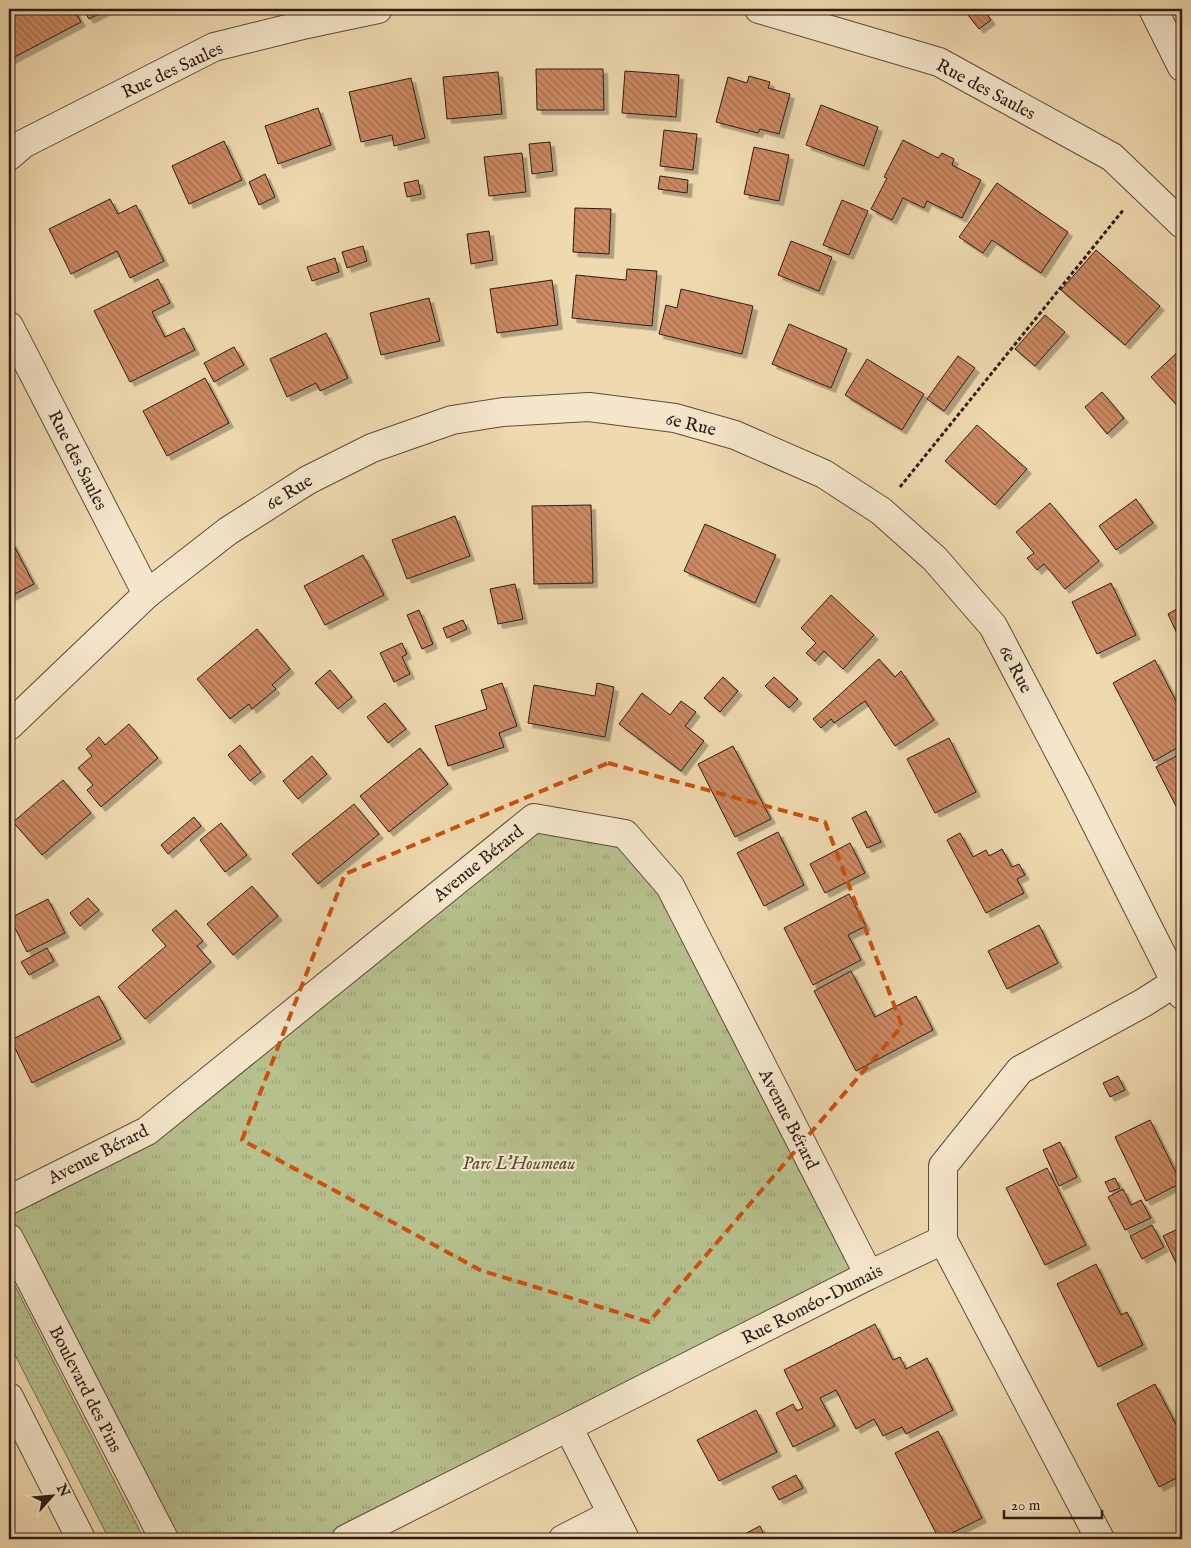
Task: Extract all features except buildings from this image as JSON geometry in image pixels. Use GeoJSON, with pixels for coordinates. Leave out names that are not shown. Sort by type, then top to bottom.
{"type":"FeatureCollection","features":[{"type":"Feature","properties":{"kind":"street"},"geometry":{"type":"LineString","coordinates":[[214,47],[286,9]]}},
{"type":"Feature","properties":{"kind":"street","name":"Rue des Saules"},"geometry":{"type":"LineString","coordinates":[[9,156],[22,144],[214,47],[378,9]]}},
{"type":"Feature","properties":{"kind":"street","name":"Rue des Saules"},"geometry":{"type":"LineString","coordinates":[[759,9],[939,62],[1112,157],[1182,224]]}},
{"type":"Feature","properties":{"kind":"street"},"geometry":{"type":"LineString","coordinates":[[1152,9],[1182,67]]}},
{"type":"Feature","properties":{"kind":"street","name":"Rue des Saules"},"geometry":{"type":"LineString","coordinates":[[9,326],[147,594]]}},
{"type":"Feature","properties":{"kind":"street","name":"6e Rue"},"geometry":{"type":"LineString","coordinates":[[9,726],[147,594],[228,531],[308,480],[372,448],[452,420],[503,412],[589,408],[675,418],[735,435],[824,474],[881,511],[935,558],[993,626],[1078,788],[1179,989]]}},
{"type":"Feature","properties":{"kind":"street","name":"Avenue Bérard"},"geometry":{"type":"LineString","coordinates":[[9,1200],[147,1131],[534,818],[625,834],[670,886],[869,1276]]}},
{"type":"Feature","properties":{"kind":"street"},"geometry":{"type":"LineString","coordinates":[[1100,1539],[943,1240],[943,1166],[1020,1070],[1143,1002],[1179,989]]}},
{"type":"Feature","properties":{"kind":"street","name":"Boulevard des Pins"},"geometry":{"type":"LineString","coordinates":[[9,1238],[164,1539]]}},
{"type":"Feature","properties":{"kind":"street","name":"Rue Roméo-Dumais"},"geometry":{"type":"LineString","coordinates":[[346,1539],[943,1240]]}},
{"type":"Feature","properties":{"kind":"street"},"geometry":{"type":"LineString","coordinates":[[9,1397],[81,1539]]}},
{"type":"Feature","properties":{"kind":"street"},"geometry":{"type":"LineString","coordinates":[[568,1427],[625,1539]]}},
{"type":"Feature","properties":{"kind":"street"},"geometry":{"type":"LineString","coordinates":[[563,1539],[612,1514]]}},
{"type":"Feature","properties":{"kind":"path"},"geometry":{"type":"LineString","coordinates":[[881,511],[1114,220],[1143,187]]}},
{"type":"Feature","properties":{"kind":"highlighted area"},"geometry":{"type":"Polygon","coordinates":[[[608,763],[825,822],[902,1026],[649,1322],[480,1270],[242,1140],[345,874],[608,763]]]}},
{"type":"Feature","properties":{"kind":"green space","name":"Parc L'Houmeau"},"geometry":{"type":"Polygon","coordinates":[[[534,818],[625,834],[670,886],[869,1275],[346,1539],[164,1539],[9,1238],[9,1200],[147,1131],[534,818]]]}},
{"type":"Feature","properties":{"kind":"green space"},"geometry":{"type":"Polygon","coordinates":[[[9,1274],[144,1539],[109,1539],[9,1343],[9,1274]]]}}]}
